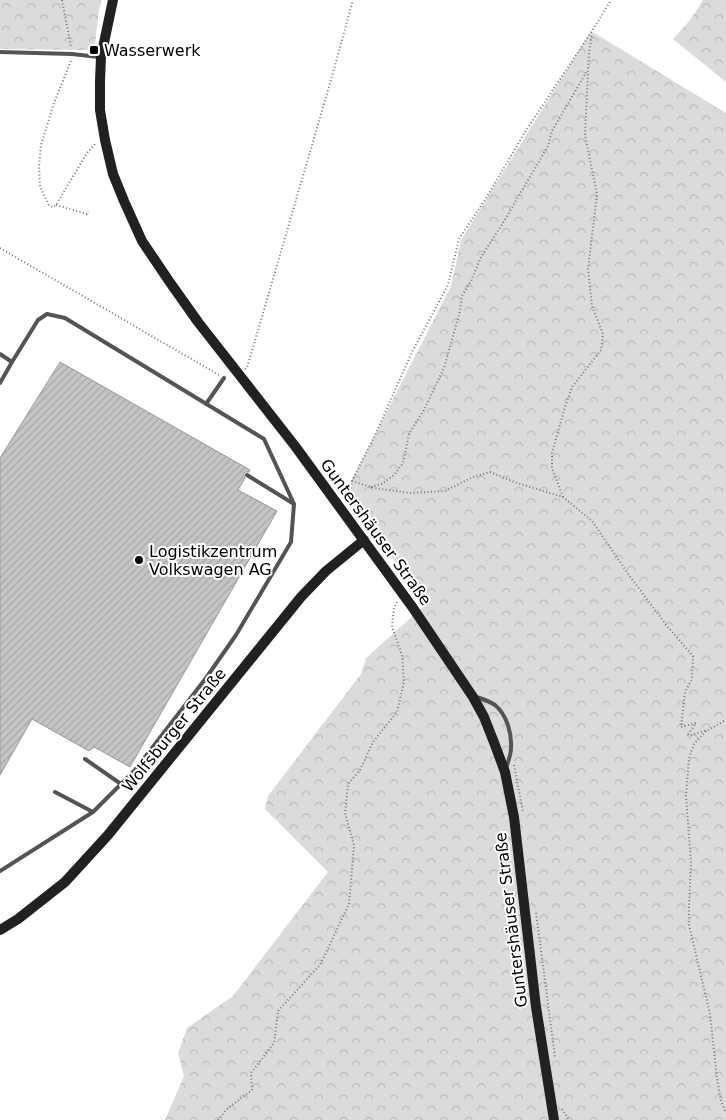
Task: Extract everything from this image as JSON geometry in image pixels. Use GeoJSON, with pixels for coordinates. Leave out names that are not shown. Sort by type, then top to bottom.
{"type":"FeatureCollection","features":[{"type":"Feature","properties":{"kind":"street","name":"Guntershäuser Straße"},"geometry":{"type":"LineString","coordinates":[[114,0],[102,57],[100,110],[113,174],[142,241],[174,288],[295,446],[403,594],[473,696],[484,716],[505,772],[514,817],[536,1007],[554,1120]]}},
{"type":"Feature","properties":{"kind":"street","name":"Wolfsburger Straße"},"geometry":{"type":"LineString","coordinates":[[0,930],[18,919],[65,882],[108,835],[301,597],[326,571],[364,540]]}},
{"type":"Feature","properties":{"kind":"lane"},"geometry":{"type":"LineString","coordinates":[[0,52],[72,54],[102,57]]}},
{"type":"Feature","properties":{"kind":"lane"},"geometry":{"type":"LineString","coordinates":[[0,383],[38,320],[47,314],[64,318],[264,439],[294,504],[291,542],[236,635],[206,678],[135,770],[93,812],[0,871]]}},
{"type":"Feature","properties":{"kind":"lane"},"geometry":{"type":"LineString","coordinates":[[0,354],[12,362]]}},
{"type":"Feature","properties":{"kind":"lane"},"geometry":{"type":"LineString","coordinates":[[206,404],[224,378]]}},
{"type":"Feature","properties":{"kind":"lane"},"geometry":{"type":"LineString","coordinates":[[247,475],[294,504]]}},
{"type":"Feature","properties":{"kind":"lane"},"geometry":{"type":"LineString","coordinates":[[473,696],[495,705],[506,722],[510,735],[511,750],[505,772]]}},
{"type":"Feature","properties":{"kind":"lane"},"geometry":{"type":"LineString","coordinates":[[85,759],[121,784]]}},
{"type":"Feature","properties":{"kind":"lane"},"geometry":{"type":"LineString","coordinates":[[55,792],[93,812]]}},
{"type":"Feature","properties":{"kind":"path"},"geometry":{"type":"LineString","coordinates":[[62,0],[72,57],[54,103],[41,145],[40,187],[49,205],[52,207],[56,205],[86,214],[88,212]]}},
{"type":"Feature","properties":{"kind":"path"},"geometry":{"type":"LineString","coordinates":[[239,375],[247,368],[353,0]]}},
{"type":"Feature","properties":{"kind":"path"},"geometry":{"type":"LineString","coordinates":[[348,502],[352,481],[376,433],[412,352],[448,285],[459,239],[488,195],[525,132],[611,0]]}},
{"type":"Feature","properties":{"kind":"path"},"geometry":{"type":"LineString","coordinates":[[563,497],[552,468],[552,453],[564,407],[572,387],[601,350],[602,334],[592,306],[588,269],[597,194],[585,134],[592,31]]}},
{"type":"Feature","properties":{"kind":"path"},"geometry":{"type":"LineString","coordinates":[[371,487],[382,484],[402,464],[409,434],[424,410],[444,368],[460,311],[462,296],[481,257],[548,146],[552,131],[588,69]]}},
{"type":"Feature","properties":{"kind":"path"},"geometry":{"type":"LineString","coordinates":[[56,205],[87,153],[97,142],[105,140]]}},
{"type":"Feature","properties":{"kind":"path"},"geometry":{"type":"LineString","coordinates":[[0,248],[224,378]]}},
{"type":"Feature","properties":{"kind":"path"},"geometry":{"type":"LineString","coordinates":[[352,481],[371,487],[410,493],[445,491],[473,477],[490,472],[514,482],[563,497],[592,521],[631,578],[667,626],[693,656],[692,679],[686,692],[681,727],[696,723],[687,736],[708,730],[726,720]]}},
{"type":"Feature","properties":{"kind":"path"},"geometry":{"type":"LineString","coordinates":[[218,1120],[227,1109],[252,1090],[251,1073],[274,1043],[278,1011],[320,965],[349,904],[354,845],[345,813],[348,784],[360,770],[373,742],[397,712],[404,682],[402,655],[392,627],[394,607],[403,594]]}},
{"type":"Feature","properties":{"kind":"path"},"geometry":{"type":"LineString","coordinates":[[708,730],[694,744],[689,758],[686,796],[692,863],[689,925],[710,1014],[717,1078],[721,1101],[726,1113]]}},
{"type":"Feature","properties":{"kind":"path"},"geometry":{"type":"LineString","coordinates":[[511,750],[524,816]]}},
{"type":"Feature","properties":{"kind":"path"},"geometry":{"type":"LineString","coordinates":[[535,910],[555,1062]]}},
{"type":"Feature","properties":{"kind":"path"},"geometry":{"type":"LineString","coordinates":[[561,1107],[569,1120]]}},
{"type":"Feature","properties":{"kind":"green space"},"geometry":{"type":"Polygon","coordinates":[[[0,0],[102,0],[95,44],[90,50],[0,49],[0,0]]]}},
{"type":"Feature","properties":{"kind":"green space"},"geometry":{"type":"Polygon","coordinates":[[[703,0],[726,0],[726,82],[673,39],[691,19],[703,0]]]}},
{"type":"Feature","properties":{"kind":"green space"},"geometry":{"type":"Polygon","coordinates":[[[591,31],[726,113],[726,1120],[165,1120],[184,1076],[178,1053],[187,1028],[233,996],[328,872],[265,809],[268,796],[361,674],[366,658],[426,604],[345,493],[451,286],[461,240],[591,31]]]}},
{"type":"Feature","properties":{"kind":"building","name":"Logistikzentrum Volkswagen AG"},"geometry":{"type":"Polygon","coordinates":[[[60,362],[250,470],[244,473],[245,478],[238,490],[277,511],[130,767],[94,747],[89,751],[32,719],[0,775],[0,458],[60,362]]]}},
{"type":"Feature","properties":{"kind":"place","name":"Wasserwerk"},"geometry":{"type":"Point","coordinates":[94,50]}},
{"type":"Feature","properties":{"kind":"place","name":"Logistikzentrum Volkswagen AG"},"geometry":{"type":"Point","coordinates":[139,560]}}]}
